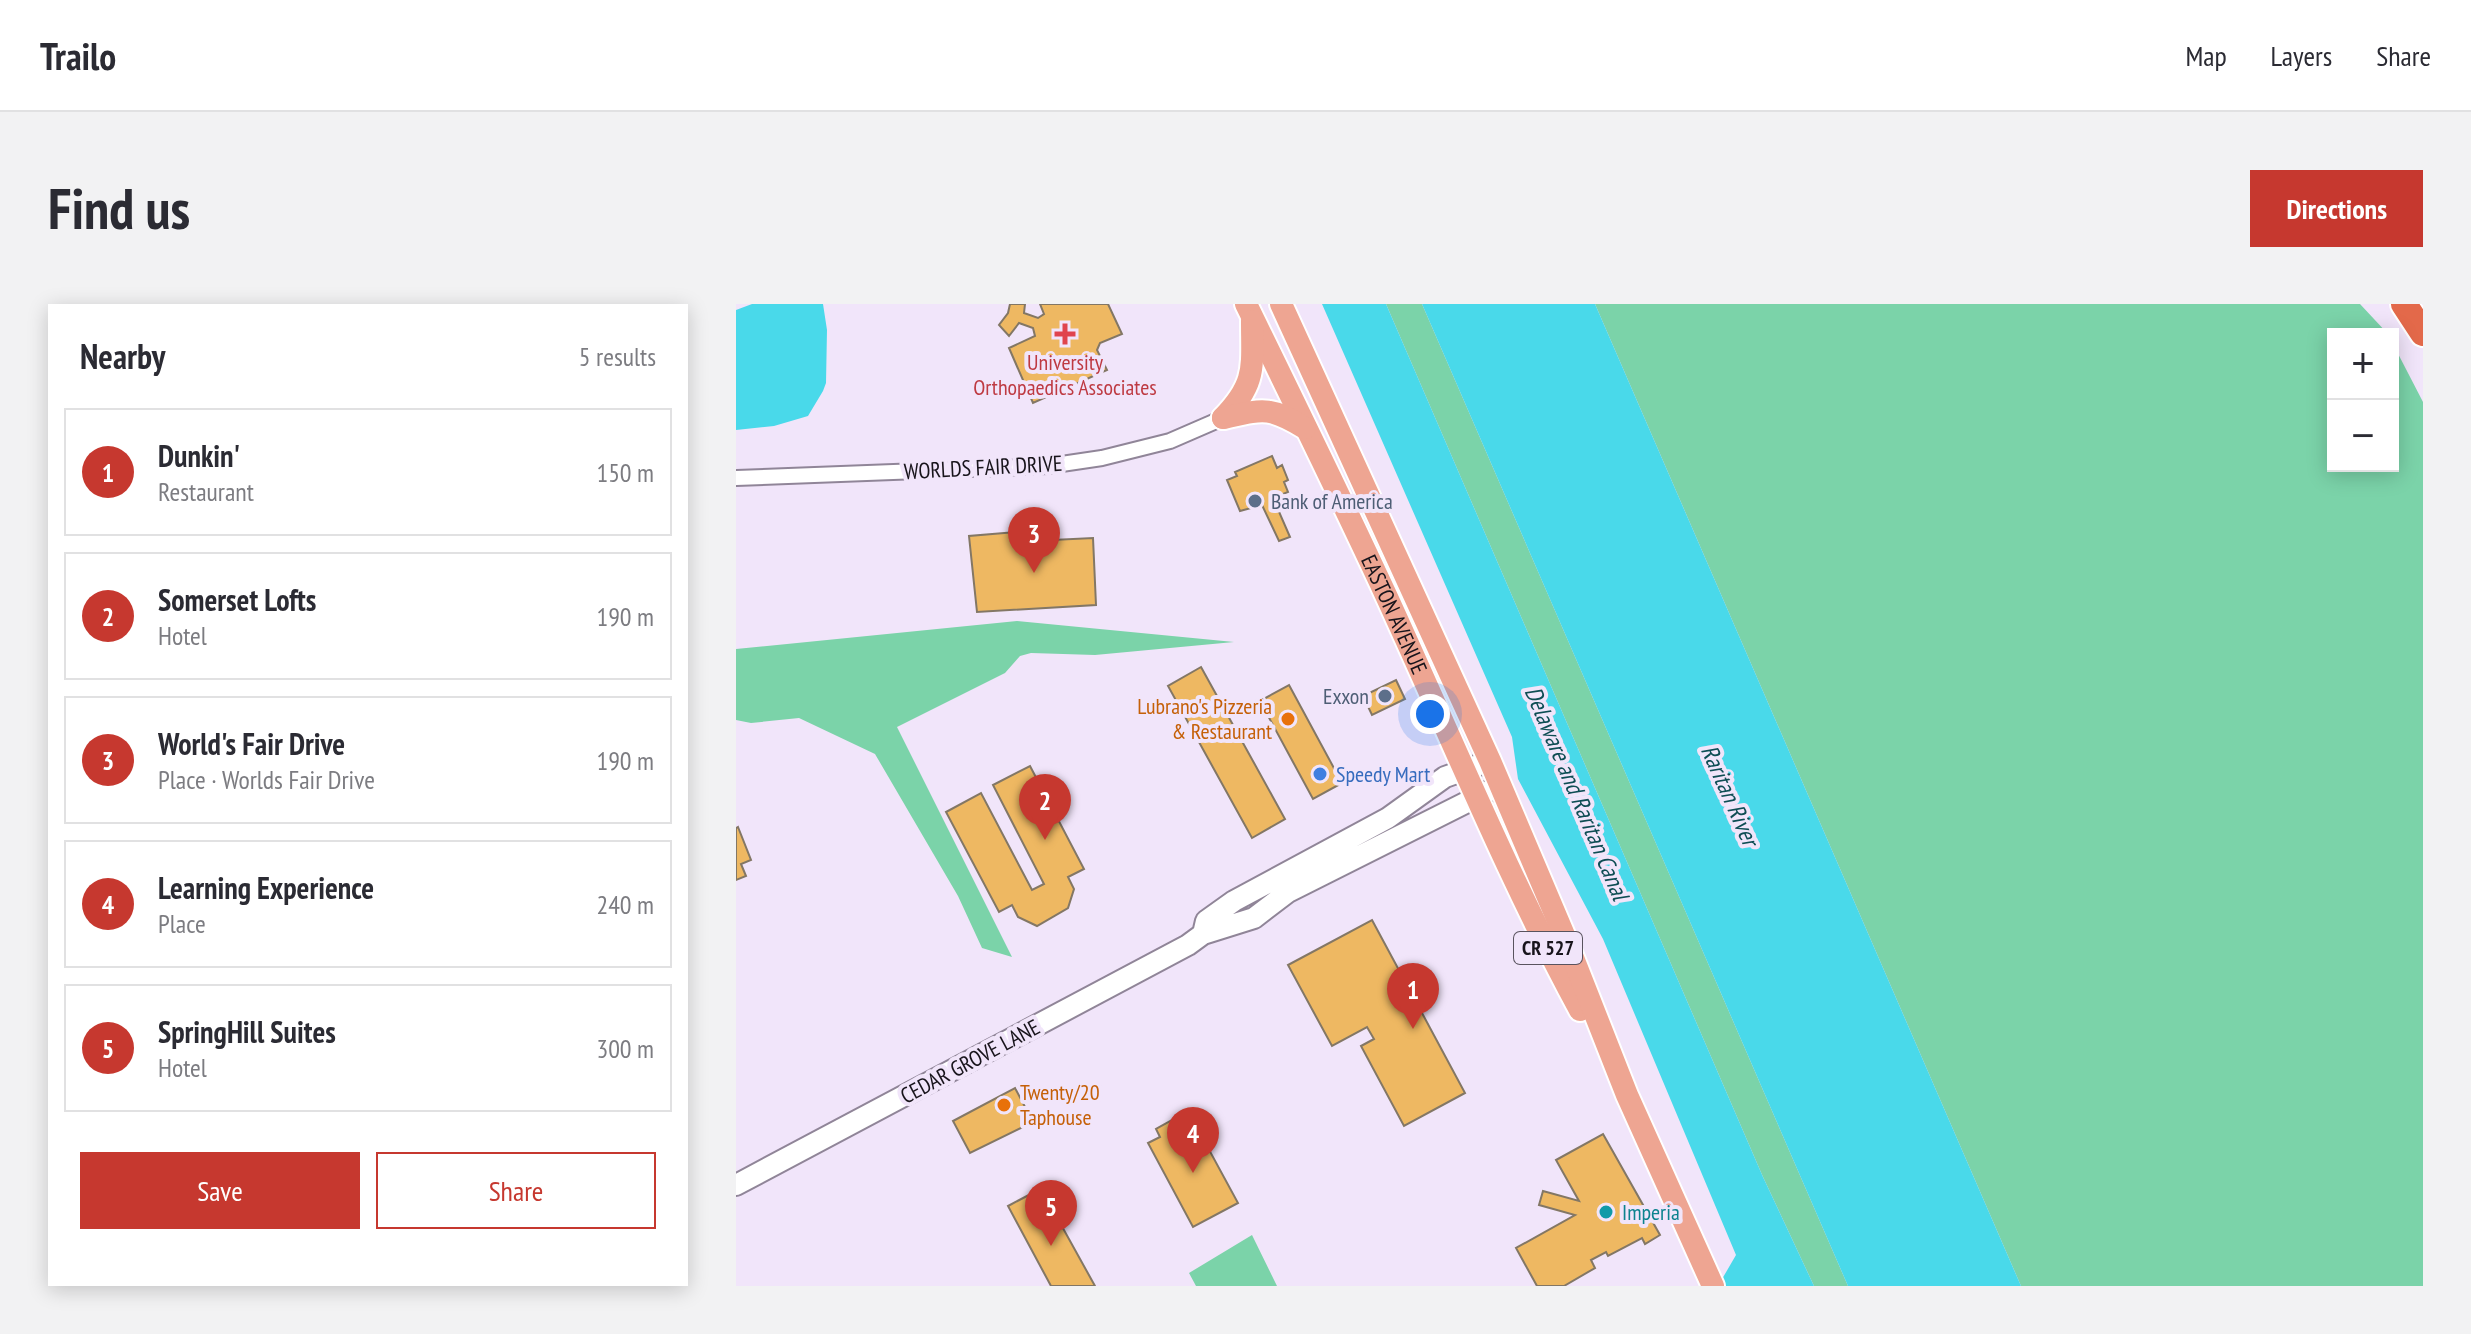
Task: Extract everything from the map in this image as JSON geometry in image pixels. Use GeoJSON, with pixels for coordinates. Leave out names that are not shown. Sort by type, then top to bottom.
{"type":"FeatureCollection","features":[{"type":"Feature","properties":{"kind":"highway"},"geometry":{"type":"LineString","coordinates":[[2404,304],[2423,333]]}},
{"type":"Feature","properties":{"kind":"main road","name":"EASTON AVENUE"},"geometry":{"type":"LineString","coordinates":[[1281,304],[1490,761],[1564,935],[1627,1095],[1713,1286]]}},
{"type":"Feature","properties":{"kind":"main road","name":"EASTON AVENUE"},"geometry":{"type":"LineString","coordinates":[[1249,310],[1385,593],[1554,961],[1627,1095]]}},
{"type":"Feature","properties":{"kind":"main road"},"geometry":{"type":"LineString","coordinates":[[1223,418],[1239,402],[1250,382],[1249,310]]}},
{"type":"Feature","properties":{"kind":"main road"},"geometry":{"type":"LineString","coordinates":[[1223,418],[1259,410],[1280,412],[1306,428]]}},
{"type":"Feature","properties":{"kind":"main road","name":"CEDAR GROVE LANE"},"geometry":{"type":"LineString","coordinates":[[1203,934],[1206,921],[1234,901],[1388,818],[1445,777],[1490,761]]}},
{"type":"Feature","properties":{"kind":"main road","name":"CEDAR GROVE LANE"},"geometry":{"type":"LineString","coordinates":[[736,1185],[1188,945],[1203,934],[1254,918],[1288,892],[1499,786]]}},
{"type":"Feature","properties":{"kind":"street","name":"WORLDS FAIR DRIVE"},"geometry":{"type":"LineString","coordinates":[[736,478],[1048,466],[1102,458],[1170,441],[1223,418]]}},
{"type":"Feature","properties":{"kind":"green space"},"geometry":{"type":"Polygon","coordinates":[[[1386,304],[1422,304],[1848,1286],[1814,1286],[1763,1177],[1386,304]]]}},
{"type":"Feature","properties":{"kind":"green space"},"geometry":{"type":"Polygon","coordinates":[[[1595,304],[2360,304],[2382,328],[2327,328],[2327,472],[2399,472],[2399,356],[2423,402],[2423,1286],[2021,1286],[1595,304]]]}},
{"type":"Feature","properties":{"kind":"green space"},"geometry":{"type":"Polygon","coordinates":[[[1017,621],[1234,642],[1095,655],[1031,653],[1020,656],[1005,673],[897,727],[1012,957],[982,948],[958,896],[875,754],[799,718],[751,723],[736,720],[736,649],[1017,621]]]}},
{"type":"Feature","properties":{"kind":"green space"},"geometry":{"type":"Polygon","coordinates":[[[1252,1235],[1277,1286],[1196,1286],[1189,1273],[1252,1235]]]}},
{"type":"Feature","properties":{"kind":"water"},"geometry":{"type":"Polygon","coordinates":[[[752,304],[823,304],[827,330],[826,383],[808,416],[774,426],[736,430],[736,310],[752,304]]]}},
{"type":"Feature","properties":{"kind":"water","name":"Delaware and Raritan Canal"},"geometry":{"type":"Polygon","coordinates":[[[1322,304],[1386,304],[1763,1177],[1814,1286],[1718,1286],[1736,1255],[1603,939],[1518,779],[1512,737],[1322,304]]]}},
{"type":"Feature","properties":{"kind":"water","name":"Raritan River"},"geometry":{"type":"Polygon","coordinates":[[[1422,304],[1595,304],[2021,1286],[1848,1286],[1422,304]]]}},
{"type":"Feature","properties":{"kind":"building"},"geometry":{"type":"Polygon","coordinates":[[[1010,304],[1025,304],[1024,313],[1038,318],[1044,314],[1040,304],[1108,304],[1122,334],[1100,343],[1097,350],[1107,370],[1033,403],[1009,348],[1035,336],[1033,328],[1019,323],[1009,336],[999,325],[1008,313],[1010,304]]]}},
{"type":"Feature","properties":{"kind":"building","name":"Bank of America"},"geometry":{"type":"Polygon","coordinates":[[[1272,456],[1277,468],[1282,465],[1288,480],[1284,482],[1288,492],[1273,498],[1290,537],[1279,541],[1262,505],[1240,511],[1227,480],[1237,476],[1235,472],[1272,456]]]}},
{"type":"Feature","properties":{"kind":"building"},"geometry":{"type":"Polygon","coordinates":[[[1016,532],[1019,540],[1010,542],[1093,538],[1096,605],[977,612],[969,536],[1016,532]]]}},
{"type":"Feature","properties":{"kind":"building"},"geometry":{"type":"Polygon","coordinates":[[[1201,667],[1285,819],[1252,838],[1168,686],[1201,667]]]}},
{"type":"Feature","properties":{"kind":"building"},"geometry":{"type":"Polygon","coordinates":[[[1396,680],[1405,699],[1372,715],[1363,696],[1396,680]]]}},
{"type":"Feature","properties":{"kind":"building"},"geometry":{"type":"Polygon","coordinates":[[[1289,685],[1342,783],[1313,799],[1260,701],[1289,685]]]}},
{"type":"Feature","properties":{"kind":"building"},"geometry":{"type":"Polygon","coordinates":[[[1030,766],[1084,869],[1068,877],[1074,889],[1068,908],[1037,926],[1018,917],[1012,905],[999,912],[946,812],[981,793],[1032,890],[1044,884],[993,785],[1030,766]]]}},
{"type":"Feature","properties":{"kind":"building"},"geometry":{"type":"Polygon","coordinates":[[[736,828],[751,860],[741,864],[746,876],[736,880],[736,828]]]}},
{"type":"Feature","properties":{"kind":"building"},"geometry":{"type":"Polygon","coordinates":[[[1372,920],[1465,1093],[1404,1126],[1361,1046],[1374,1039],[1367,1027],[1332,1046],[1288,965],[1372,920]]]}},
{"type":"Feature","properties":{"kind":"building","name":"Twenty/20 Taphouse"},"geometry":{"type":"Polygon","coordinates":[[[1015,1088],[1033,1122],[970,1153],[953,1121],[1015,1088]]]}},
{"type":"Feature","properties":{"kind":"building"},"geometry":{"type":"Polygon","coordinates":[[[1174,1119],[1179,1130],[1194,1122],[1238,1203],[1193,1227],[1148,1143],[1160,1137],[1156,1129],[1174,1119]]]}},
{"type":"Feature","properties":{"kind":"building","name":"Imperia"},"geometry":{"type":"Polygon","coordinates":[[[1603,1134],[1660,1235],[1645,1244],[1642,1238],[1608,1256],[1606,1252],[1591,1260],[1595,1268],[1564,1286],[1537,1286],[1516,1248],[1575,1215],[1539,1205],[1543,1191],[1579,1201],[1556,1160],[1603,1134]]]}},
{"type":"Feature","properties":{"kind":"building"},"geometry":{"type":"Polygon","coordinates":[[[1040,1189],[1095,1286],[1051,1286],[1008,1206],[1040,1189]]]}},
{"type":"Feature","properties":{"kind":"place","name":"University Orthopaedics Associates"},"geometry":{"type":"Point","coordinates":[1065,334]}},
{"type":"Feature","properties":{"kind":"place","name":"Bank of America"},"geometry":{"type":"Point","coordinates":[1255,501]}},
{"type":"Feature","properties":{"kind":"place","name":"World's Fair Drive"},"geometry":{"type":"Point","coordinates":[1034,573]}},
{"type":"Feature","properties":{"kind":"place","name":"Exxon"},"geometry":{"type":"Point","coordinates":[1385,696]}},
{"type":"Feature","properties":{"kind":"place","name":"Lubrano's Pizzeria & Restaurant"},"geometry":{"type":"Point","coordinates":[1288,719]}},
{"type":"Feature","properties":{"kind":"place","name":"Speedy Mart"},"geometry":{"type":"Point","coordinates":[1320,774]}},
{"type":"Feature","properties":{"kind":"place","name":"Somerset Lofts"},"geometry":{"type":"Point","coordinates":[1045,840]}},
{"type":"Feature","properties":{"kind":"place","name":"Dunkin'"},"geometry":{"type":"Point","coordinates":[1413,1029]}},
{"type":"Feature","properties":{"kind":"place","name":"Twenty/20 Taphouse"},"geometry":{"type":"Point","coordinates":[1004,1105]}},
{"type":"Feature","properties":{"kind":"place","name":"Learning Experience"},"geometry":{"type":"Point","coordinates":[1193,1173]}},
{"type":"Feature","properties":{"kind":"place","name":"Imperia"},"geometry":{"type":"Point","coordinates":[1606,1212]}},
{"type":"Feature","properties":{"kind":"place","name":"SpringHill Suites"},"geometry":{"type":"Point","coordinates":[1051,1246]}}]}
